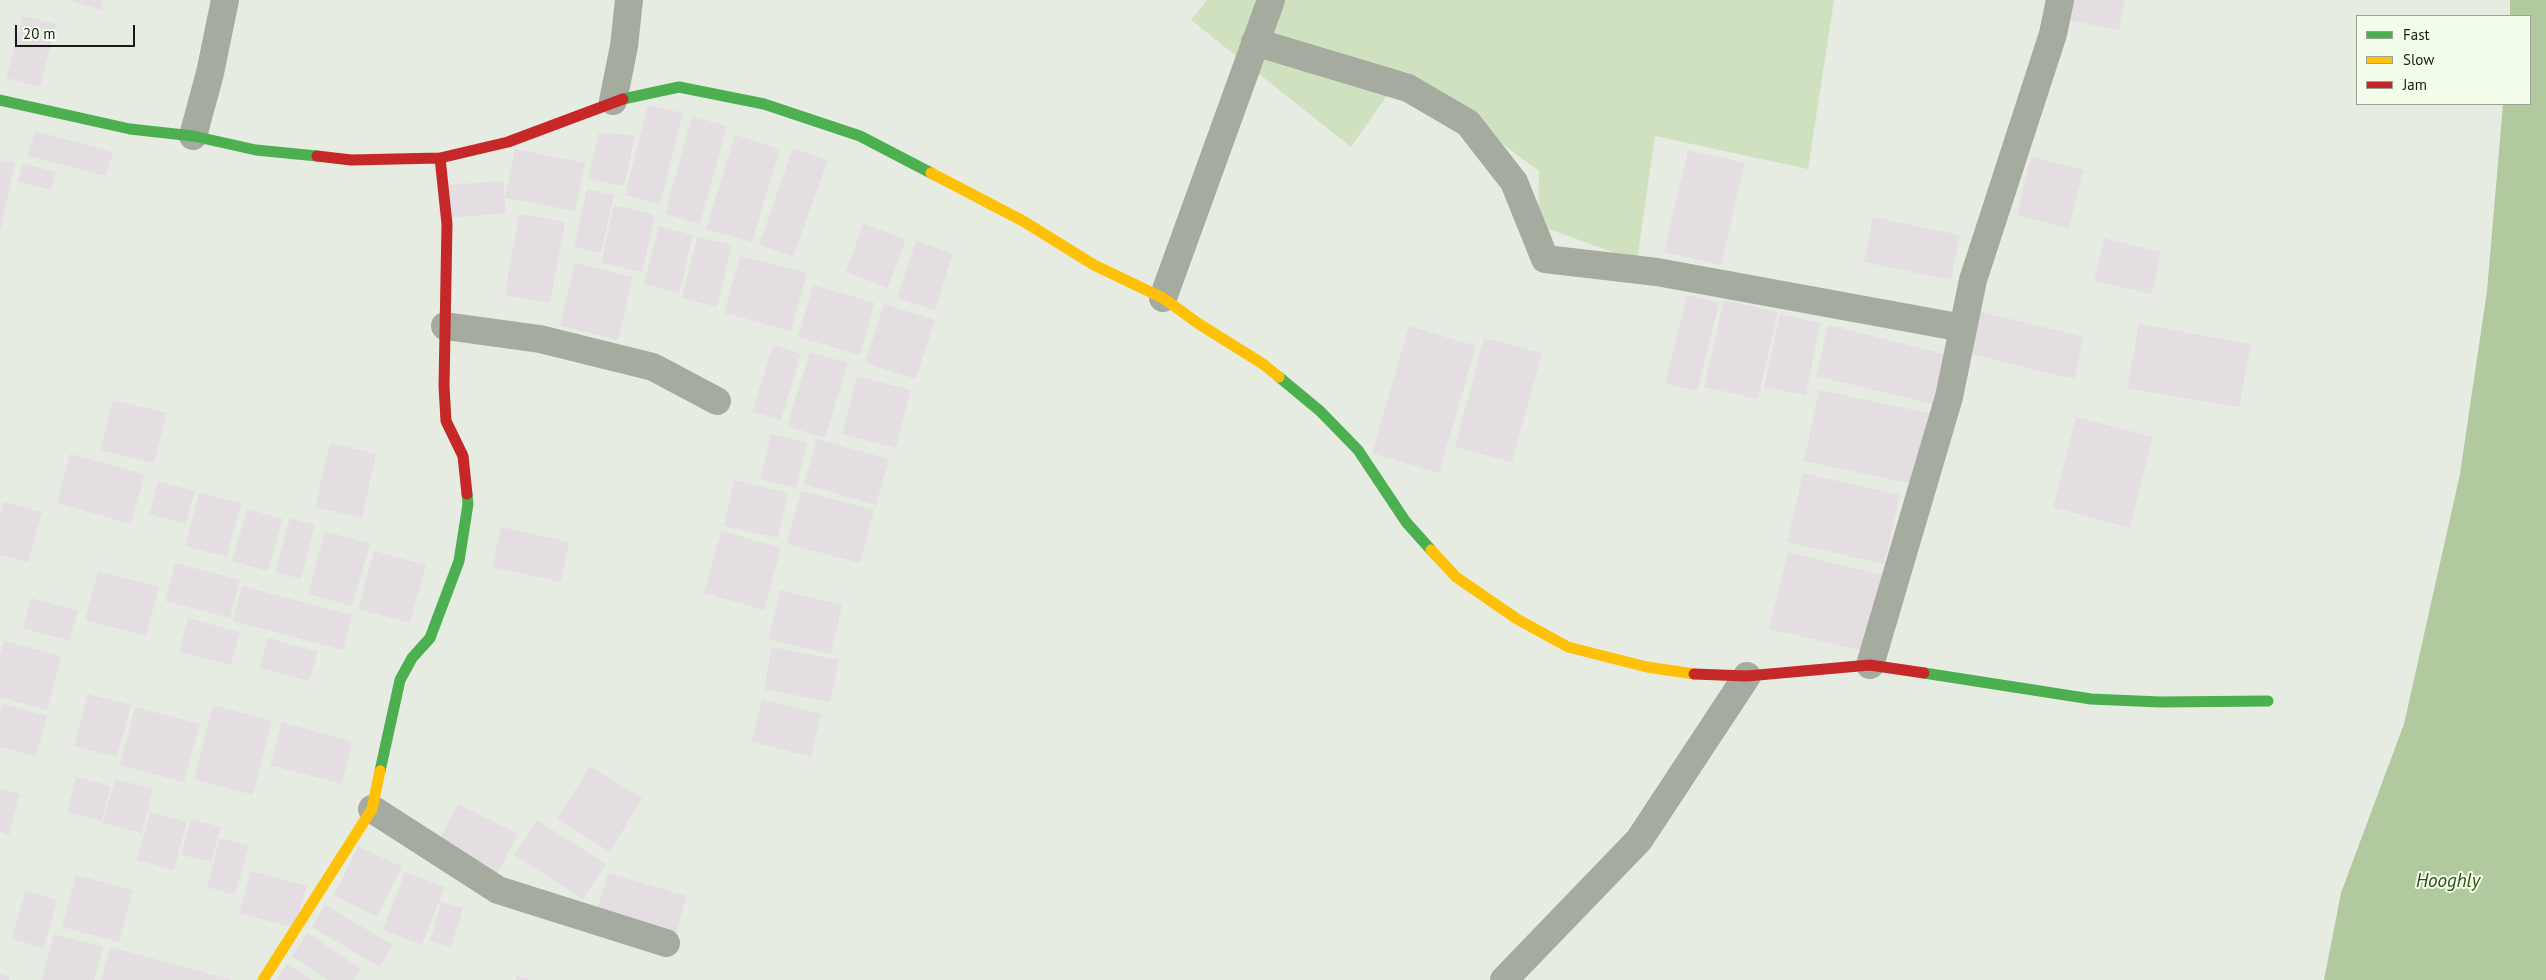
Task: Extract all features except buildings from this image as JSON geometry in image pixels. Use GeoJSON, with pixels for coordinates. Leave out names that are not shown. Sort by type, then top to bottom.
{"type":"FeatureCollection","features":[{"type":"Feature","properties":{"kind":"street"},"geometry":{"type":"LineString","coordinates":[[193,136],[210,73],[226,0]]}},
{"type":"Feature","properties":{"kind":"street"},"geometry":{"type":"LineString","coordinates":[[613,101],[624,46],[629,0]]}},
{"type":"Feature","properties":{"kind":"street"},"geometry":{"type":"LineString","coordinates":[[1162,298],[1271,0]]}},
{"type":"Feature","properties":{"kind":"street"},"geometry":{"type":"LineString","coordinates":[[1870,665],[1949,397],[1973,280],[2053,34],[2060,0]]}},
{"type":"Feature","properties":{"kind":"street"},"geometry":{"type":"LineString","coordinates":[[1255,42],[1408,88],[1468,123],[1514,182],[1545,258],[1657,272],[1963,328]]}},
{"type":"Feature","properties":{"kind":"street"},"geometry":{"type":"LineString","coordinates":[[0,100],[130,129],[193,136],[256,150],[351,160],[440,158],[508,142],[613,101],[679,86],[764,104],[860,136],[1024,221],[1094,265],[1162,298],[1199,324],[1263,364],[1320,411],[1358,450],[1406,522],[1456,577],[1517,619],[1568,647],[1647,667],[1698,675],[1746,676],[1870,665],[2091,699],[2160,702],[2268,701]]}},
{"type":"Feature","properties":{"kind":"street"},"geometry":{"type":"LineString","coordinates":[[263,980],[372,809],[400,680],[412,658],[430,638],[459,561],[468,504],[463,456],[446,421],[446,224],[440,158]]}},
{"type":"Feature","properties":{"kind":"street"},"geometry":{"type":"LineString","coordinates":[[445,326],[540,339],[653,367],[717,401]]}},
{"type":"Feature","properties":{"kind":"street"},"geometry":{"type":"LineString","coordinates":[[1504,980],[1639,840],[1746,676]]}},
{"type":"Feature","properties":{"kind":"street"},"geometry":{"type":"LineString","coordinates":[[372,809],[498,890],[666,943]]}},
{"type":"Feature","properties":{"kind":"shaded area"},"geometry":{"type":"Polygon","coordinates":[[[1207,0],[1834,0],[1808,169],[1655,136],[1637,261],[1538,225],[1539,171],[1404,71],[1351,147],[1191,20],[1207,0]]]}},
{"type":"Feature","properties":{"kind":"water","name":"Hooghly"},"geometry":{"type":"Polygon","coordinates":[[[2510,0],[2546,0],[2546,980],[2324,980],[2341,893],[2404,724],[2460,474],[2487,291],[2503,105],[2531,105],[2531,15],[2510,15],[2510,0]]]}},
{"type":"Feature","properties":{"kind":"traffic: fast"},"geometry":{"type":"LineString","coordinates":[[623,99],[679,87],[764,104],[860,136],[931,173]]}},
{"type":"Feature","properties":{"kind":"traffic: fast"},"geometry":{"type":"LineString","coordinates":[[0,100],[130,129],[193,136],[256,150],[317,156]]}},
{"type":"Feature","properties":{"kind":"traffic: fast"},"geometry":{"type":"LineString","coordinates":[[1279,377],[1320,411],[1358,450],[1406,522],[1431,550]]}},
{"type":"Feature","properties":{"kind":"traffic: fast"},"geometry":{"type":"LineString","coordinates":[[380,771],[400,680],[412,658],[430,638],[459,561],[468,504],[467,494]]}},
{"type":"Feature","properties":{"kind":"traffic: fast"},"geometry":{"type":"LineString","coordinates":[[1924,673],[2091,699],[2160,702],[2268,701]]}},
{"type":"Feature","properties":{"kind":"traffic: slow"},"geometry":{"type":"LineString","coordinates":[[931,173],[1023,221],[1094,265],[1163,298],[1199,324],[1263,364],[1279,377]]}},
{"type":"Feature","properties":{"kind":"traffic: slow"},"geometry":{"type":"LineString","coordinates":[[1431,550],[1456,577],[1517,619],[1568,647],[1647,667],[1694,674]]}},
{"type":"Feature","properties":{"kind":"traffic: slow"},"geometry":{"type":"LineString","coordinates":[[263,980],[372,809],[380,771]]}},
{"type":"Feature","properties":{"kind":"traffic: jam"},"geometry":{"type":"LineString","coordinates":[[317,156],[351,160],[440,158],[508,142],[623,99]]}},
{"type":"Feature","properties":{"kind":"traffic: jam"},"geometry":{"type":"LineString","coordinates":[[440,158],[447,224],[444,386],[446,421],[463,456],[467,494]]}},
{"type":"Feature","properties":{"kind":"traffic: jam"},"geometry":{"type":"LineString","coordinates":[[1694,674],[1747,676],[1870,665],[1924,673]]}}]}
